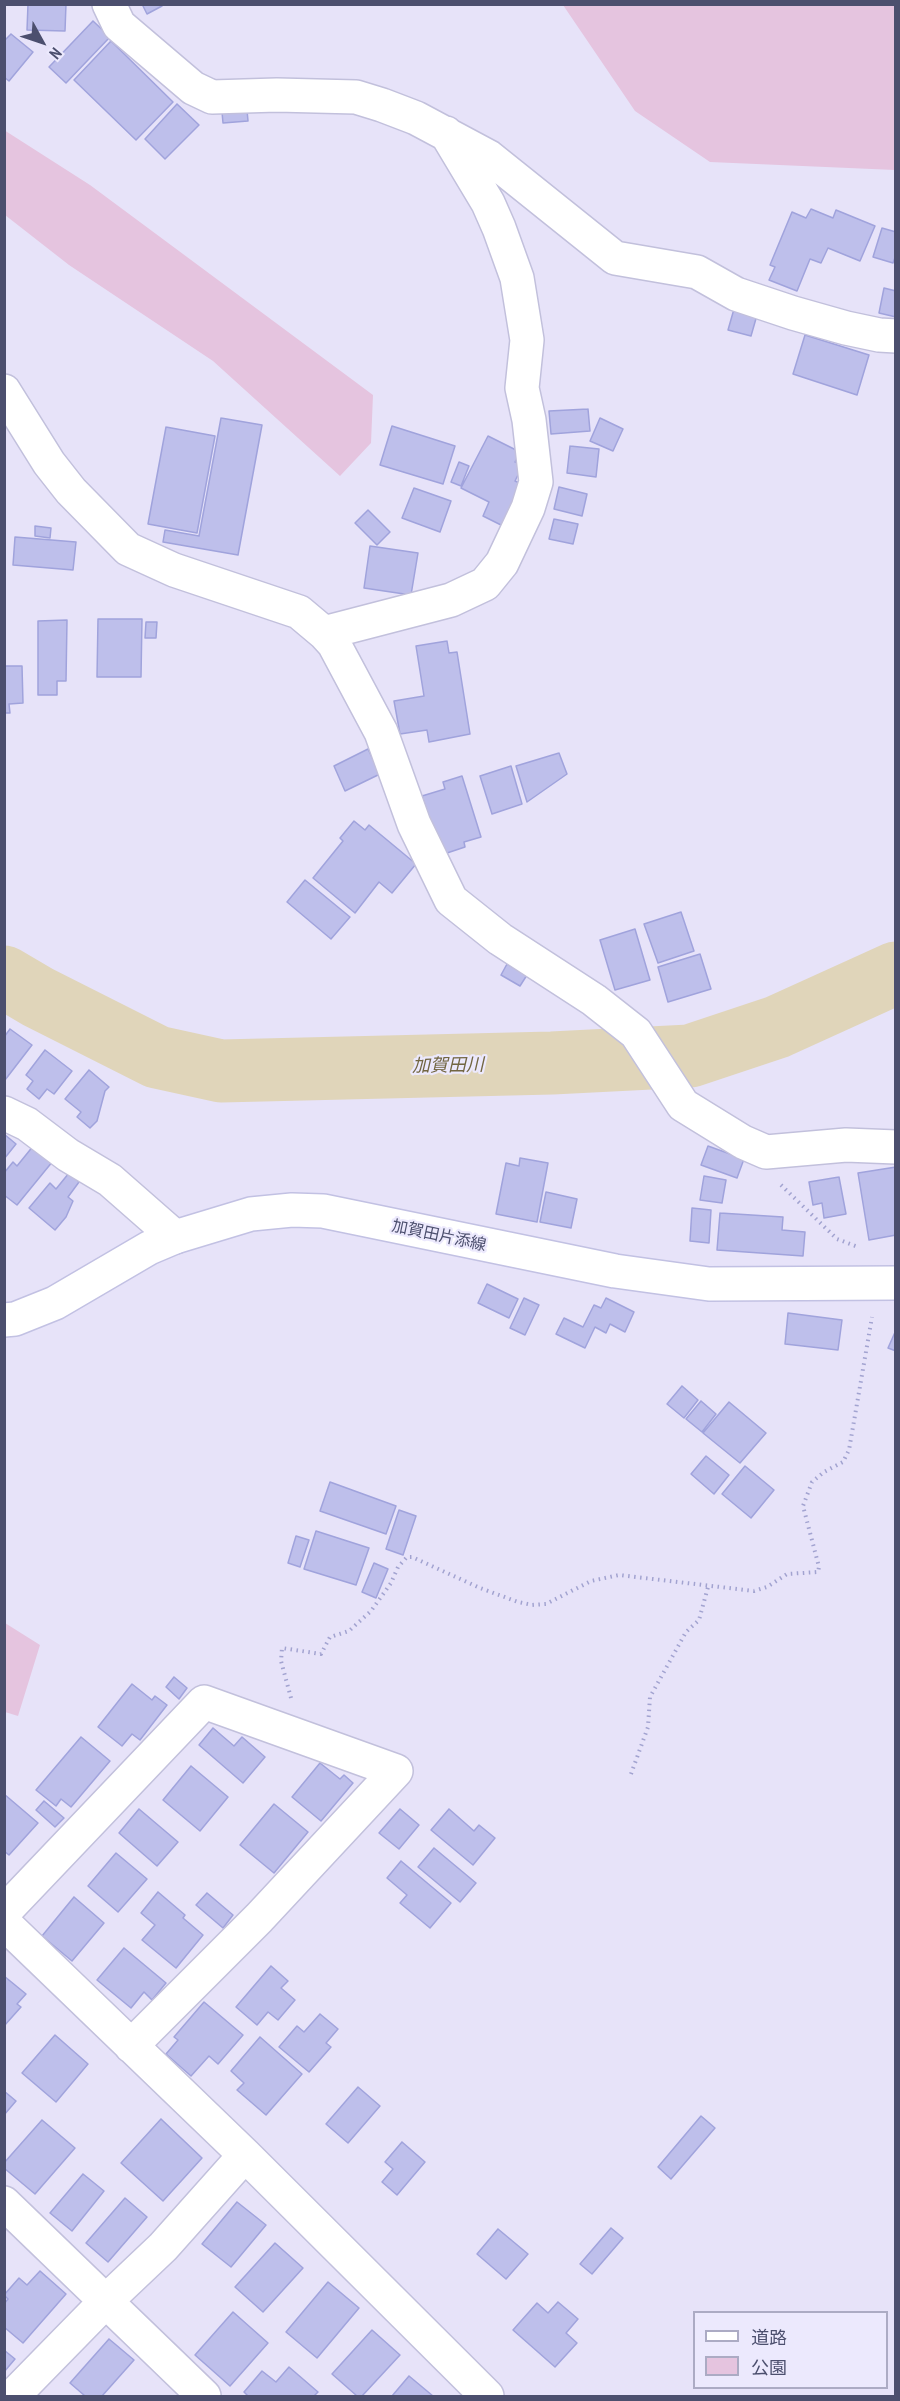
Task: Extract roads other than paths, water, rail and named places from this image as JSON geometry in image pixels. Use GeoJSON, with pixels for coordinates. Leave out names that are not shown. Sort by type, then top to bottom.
{"type":"FeatureCollection","features":[{"type":"Feature","properties":{"kind":"street"},"geometry":{"type":"LineString","coordinates":[[109,4],[119,25],[193,88],[212,97],[356,97],[416,118],[489,157],[615,258],[697,272],[736,294],[793,313],[846,328],[896,336]]}},
{"type":"Feature","properties":{"kind":"street"},"geometry":{"type":"LineString","coordinates":[[324,633],[451,600],[485,584],[502,563],[528,508],[536,482],[529,420],[522,388],[527,340],[517,278],[488,203],[446,133]]}},
{"type":"Feature","properties":{"kind":"street"},"geometry":{"type":"LineString","coordinates":[[4,391],[49,463],[71,491],[128,549],[174,570],[299,612],[324,633],[334,644],[381,732],[414,824],[451,900],[500,939],[567,981],[636,1033],[683,1105],[743,1142],[766,1152],[846,1145],[896,1147]]}},
{"type":"Feature","properties":{"kind":"street"},"geometry":{"type":"LineString","coordinates":[[4,1113],[27,1124],[68,1155],[110,1180],[175,1237]]}},
{"type":"Feature","properties":{"kind":"street","name":"加賀田片添線"},"geometry":{"type":"LineString","coordinates":[[4,1320],[15,1319],[55,1303],[149,1248],[175,1237],[251,1214],[292,1210],[323,1211],[615,1271],[709,1284],[887,1283]]}},
{"type":"Feature","properties":{"kind":"street"},"geometry":{"type":"LineString","coordinates":[[4,1912],[204,1702],[396,1771],[259,1918],[131,2046]]}},
{"type":"Feature","properties":{"kind":"street"},"geometry":{"type":"LineString","coordinates":[[4,1923],[245,2155],[488,2397]]}},
{"type":"Feature","properties":{"kind":"street"},"geometry":{"type":"LineString","coordinates":[[14,2397],[106,2301],[163,2247],[245,2155]]}},
{"type":"Feature","properties":{"kind":"street"},"geometry":{"type":"LineString","coordinates":[[4,2203],[204,2397]]}},
{"type":"Feature","properties":{"kind":"waterway","name":"加賀田川"},"geometry":{"type":"LineString","coordinates":[[4,977],[38,997],[157,1057],[221,1071],[552,1063],[690,1056],[777,1027],[896,973]]}}]}
